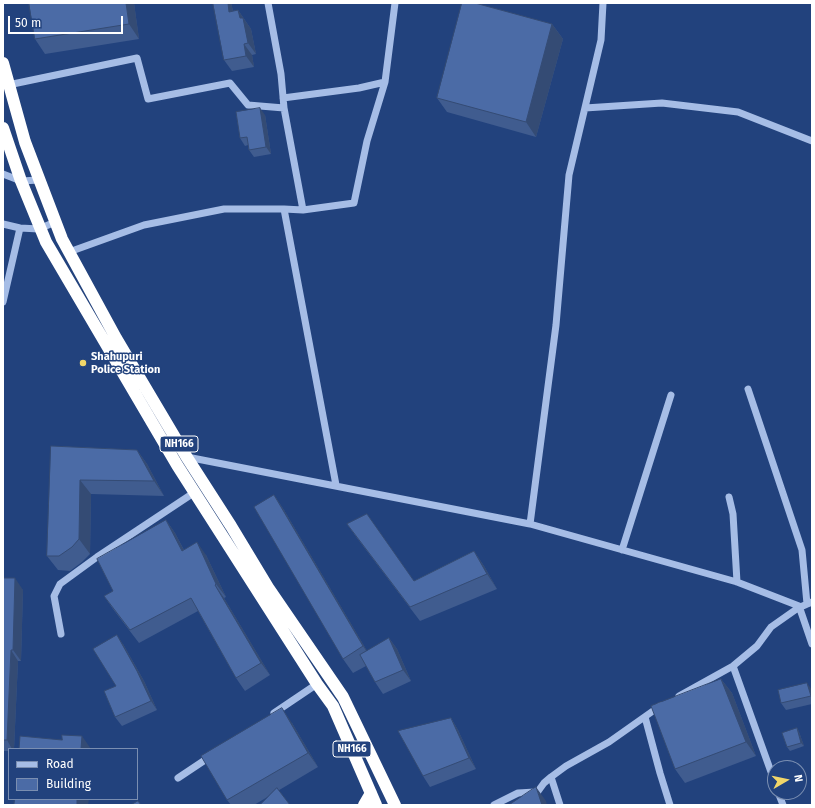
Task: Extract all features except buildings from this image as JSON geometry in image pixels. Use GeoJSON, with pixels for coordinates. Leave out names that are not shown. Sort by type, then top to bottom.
{"type":"FeatureCollection","features":[{"type":"Feature","properties":{"kind":"highway","name":"NH166"},"geometry":{"type":"LineString","coordinates":[[3,63],[25,142],[55,222],[69,252],[116,338],[186,456],[269,589],[343,697],[395,805]]}},
{"type":"Feature","properties":{"kind":"highway","name":"NH166"},"geometry":{"type":"LineString","coordinates":[[3,128],[21,181],[46,242],[177,465],[317,684],[333,706],[376,805]]}},
{"type":"Feature","properties":{"kind":"highway"},"geometry":{"type":"LineString","coordinates":[[364,805],[371,793]]}},
{"type":"Feature","properties":{"kind":"street"},"geometry":{"type":"LineString","coordinates":[[268,3],[284,108],[302,210]]}},
{"type":"Feature","properties":{"kind":"street"},"geometry":{"type":"LineString","coordinates":[[69,252],[151,224],[224,209],[302,210],[354,203],[367,141],[385,82],[395,3]]}},
{"type":"Feature","properties":{"kind":"street"},"geometry":{"type":"LineString","coordinates":[[530,524],[556,326],[569,175],[601,40],[604,3]]}},
{"type":"Feature","properties":{"kind":"street"},"geometry":{"type":"LineString","coordinates":[[8,85],[137,58],[148,99],[230,83],[248,105],[284,108]]}},
{"type":"Feature","properties":{"kind":"street"},"geometry":{"type":"LineString","coordinates":[[283,98],[359,88],[385,82]]}},
{"type":"Feature","properties":{"kind":"street"},"geometry":{"type":"LineString","coordinates":[[585,108],[662,103],[738,112],[812,141]]}},
{"type":"Feature","properties":{"kind":"street"},"geometry":{"type":"LineString","coordinates":[[3,174],[21,181],[39,180]]}},
{"type":"Feature","properties":{"kind":"street"},"geometry":{"type":"LineString","coordinates":[[284,209],[336,485]]}},
{"type":"Feature","properties":{"kind":"street"},"geometry":{"type":"LineString","coordinates":[[3,224],[20,228],[39,228],[55,222]]}},
{"type":"Feature","properties":{"kind":"street"},"geometry":{"type":"LineString","coordinates":[[3,302],[20,228]]}},
{"type":"Feature","properties":{"kind":"street"},"geometry":{"type":"LineString","coordinates":[[528,805],[544,783],[566,766],[609,742],[669,701],[733,666],[757,646],[771,627],[800,607],[810,603],[802,550],[748,389]]}},
{"type":"Feature","properties":{"kind":"street"},"geometry":{"type":"LineString","coordinates":[[622,550],[671,395]]}},
{"type":"Feature","properties":{"kind":"street"},"geometry":{"type":"LineString","coordinates":[[186,456],[530,524],[737,582],[800,607]]}},
{"type":"Feature","properties":{"kind":"street"},"geometry":{"type":"LineString","coordinates":[[61,634],[54,596],[60,584],[97,557],[195,492]]}},
{"type":"Feature","properties":{"kind":"street"},"geometry":{"type":"LineString","coordinates":[[729,497],[733,514],[737,582]]}},
{"type":"Feature","properties":{"kind":"street"},"geometry":{"type":"LineString","coordinates":[[800,607],[812,644]]}},
{"type":"Feature","properties":{"kind":"street"},"geometry":{"type":"LineString","coordinates":[[733,666],[767,761]]}},
{"type":"Feature","properties":{"kind":"street"},"geometry":{"type":"LineString","coordinates":[[267,718],[317,684]]}},
{"type":"Feature","properties":{"kind":"street"},"geometry":{"type":"LineString","coordinates":[[645,717],[670,805]]}},
{"type":"Feature","properties":{"kind":"street"},"geometry":{"type":"LineString","coordinates":[[178,778],[216,753]]}},
{"type":"Feature","properties":{"kind":"street"},"geometry":{"type":"LineString","coordinates":[[551,777],[560,805]]}},
{"type":"Feature","properties":{"kind":"street"},"geometry":{"type":"LineString","coordinates":[[494,805],[518,793],[538,792]]}},
{"type":"Feature","properties":{"kind":"place","name":"Shahupuri Police Station"},"geometry":{"type":"Point","coordinates":[83,363]}}]}
